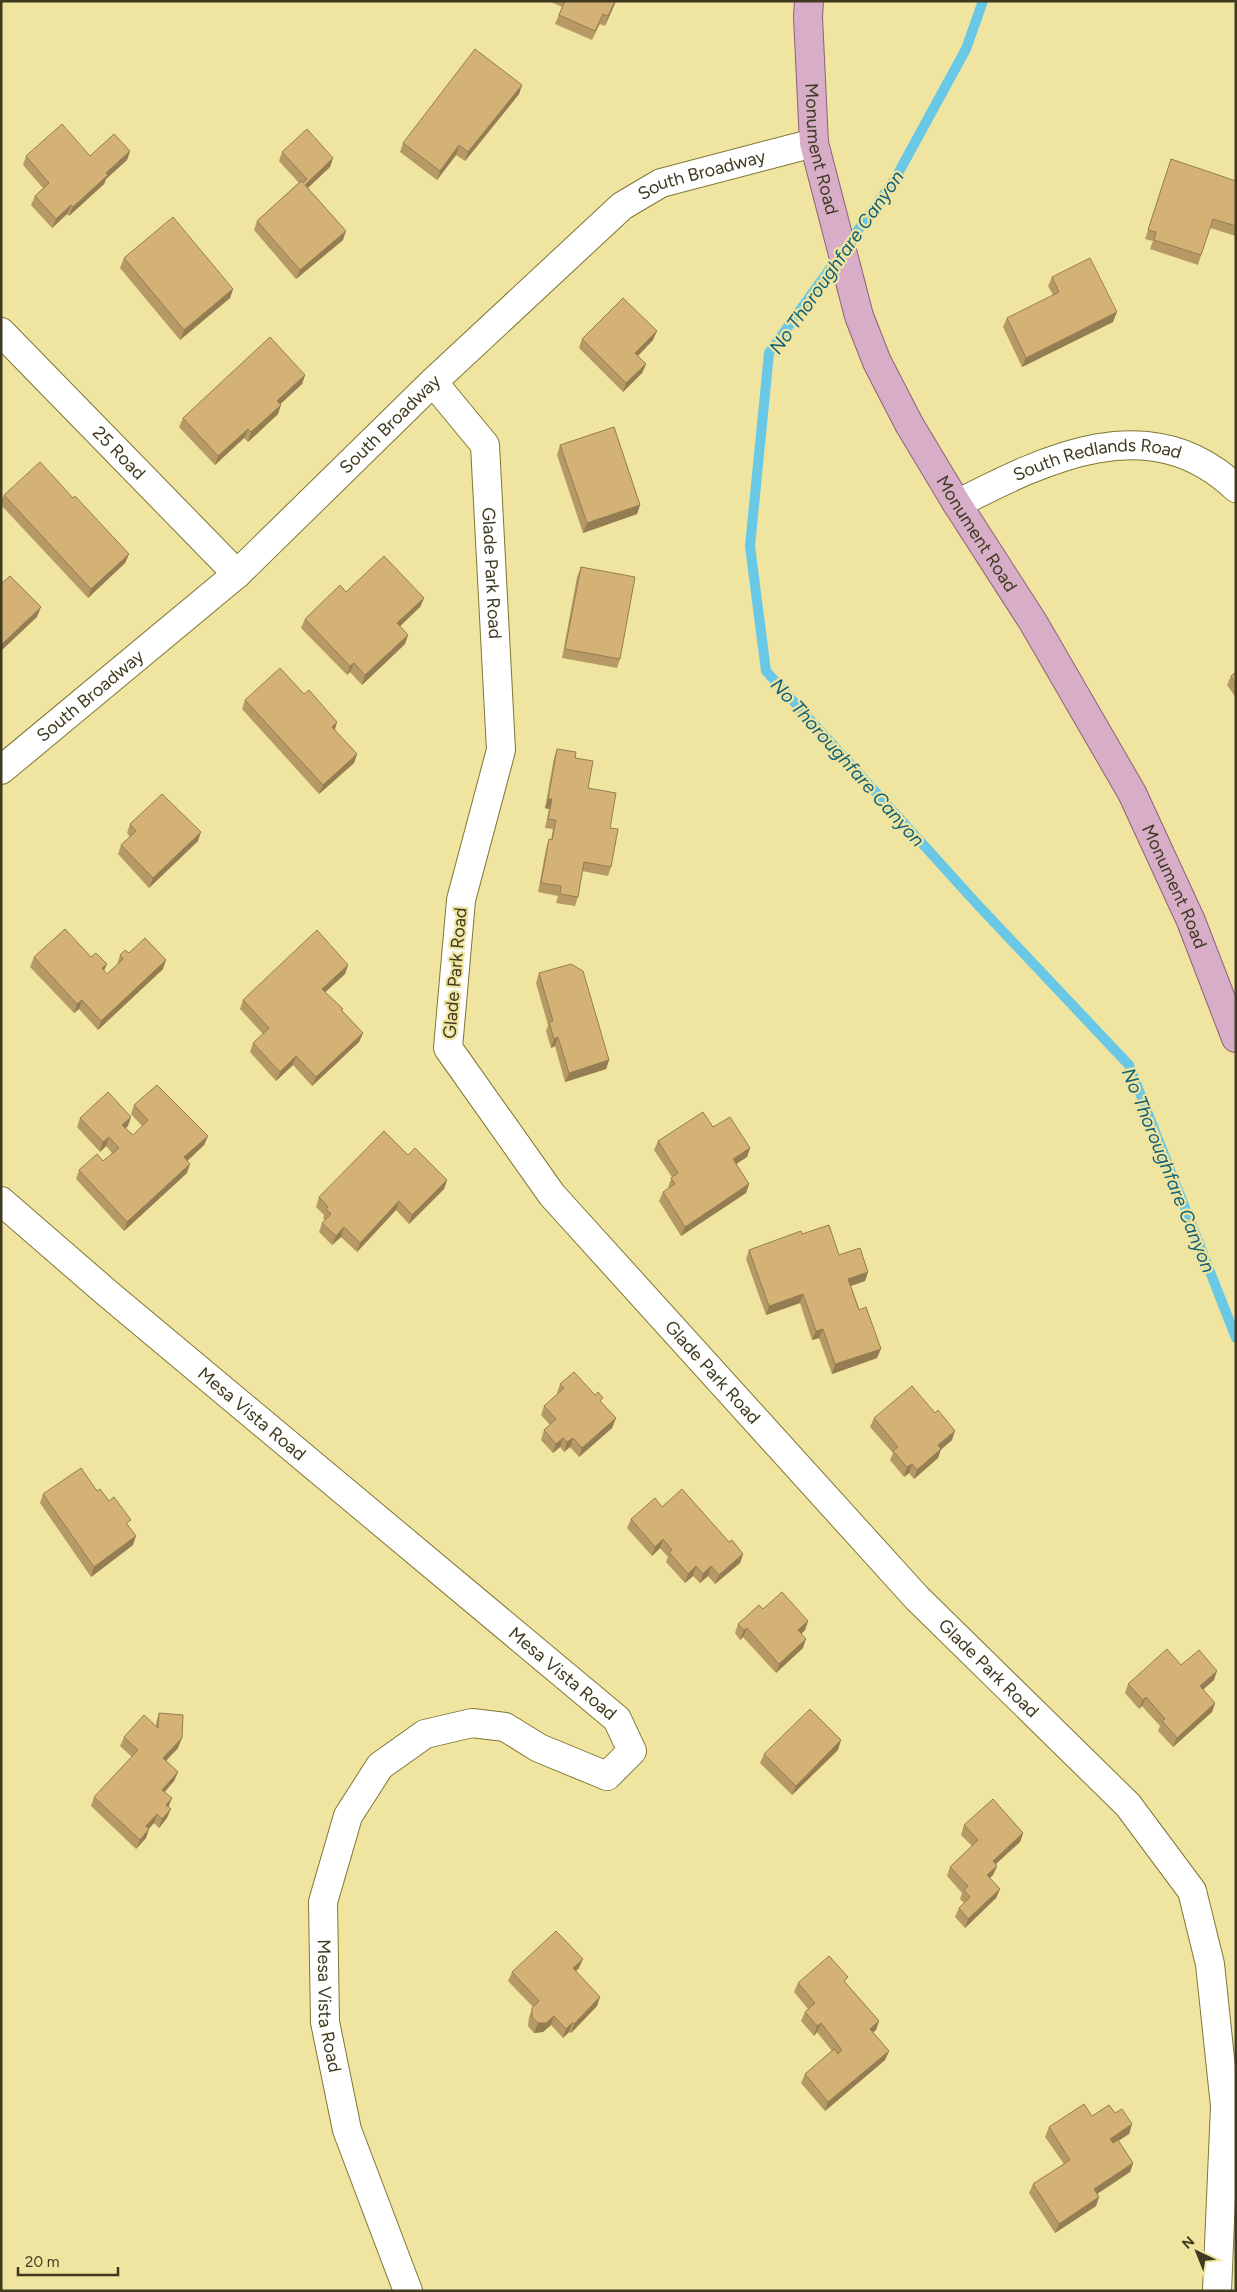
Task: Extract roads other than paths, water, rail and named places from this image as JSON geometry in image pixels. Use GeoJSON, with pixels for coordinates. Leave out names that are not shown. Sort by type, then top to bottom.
{"type":"FeatureCollection","features":[{"type":"Feature","properties":{"kind":"main road","name":"Monument Road"},"geometry":{"type":"LineString","coordinates":[[809,1],[808,18],[814,143],[859,316],[878,362],[909,424],[957,504],[1033,622],[1132,793],[1192,921],[1236,1038]]}},
{"type":"Feature","properties":{"kind":"street","name":"South Broadway"},"geometry":{"type":"LineString","coordinates":[[1,770],[237,574],[433,382],[622,206],[661,183],[814,143]]}},
{"type":"Feature","properties":{"kind":"street","name":"25 Road"},"geometry":{"type":"LineString","coordinates":[[1,332],[237,574]]}},
{"type":"Feature","properties":{"kind":"street","name":"Glade Park Road"},"geometry":{"type":"LineString","coordinates":[[433,382],[485,445],[501,750],[461,900],[448,1048],[552,1195],[917,1598],[1128,1805],[1192,1891],[1210,1964],[1225,2106],[1217,2291]]}},
{"type":"Feature","properties":{"kind":"street","name":"South Redlands Road"},"geometry":{"type":"LineString","coordinates":[[957,504],[997,483],[1065,455],[1102,446],[1136,444],[1181,454],[1208,467],[1236,488]]}},
{"type":"Feature","properties":{"kind":"street","name":"Mesa Vista Road"},"geometry":{"type":"LineString","coordinates":[[1,1201],[107,1293],[616,1719],[632,1751],[606,1776],[539,1748],[505,1727],[472,1723],[425,1734],[380,1766],[348,1816],[323,1902],[325,2022],[347,2130],[408,2291]]}},
{"type":"Feature","properties":{"kind":"waterway","name":"No Thoroughfare Canyon"},"geometry":{"type":"LineString","coordinates":[[983,1],[966,49],[895,179],[769,353],[750,546],[766,671],[977,904],[1129,1065],[1236,1338]]}}]}
